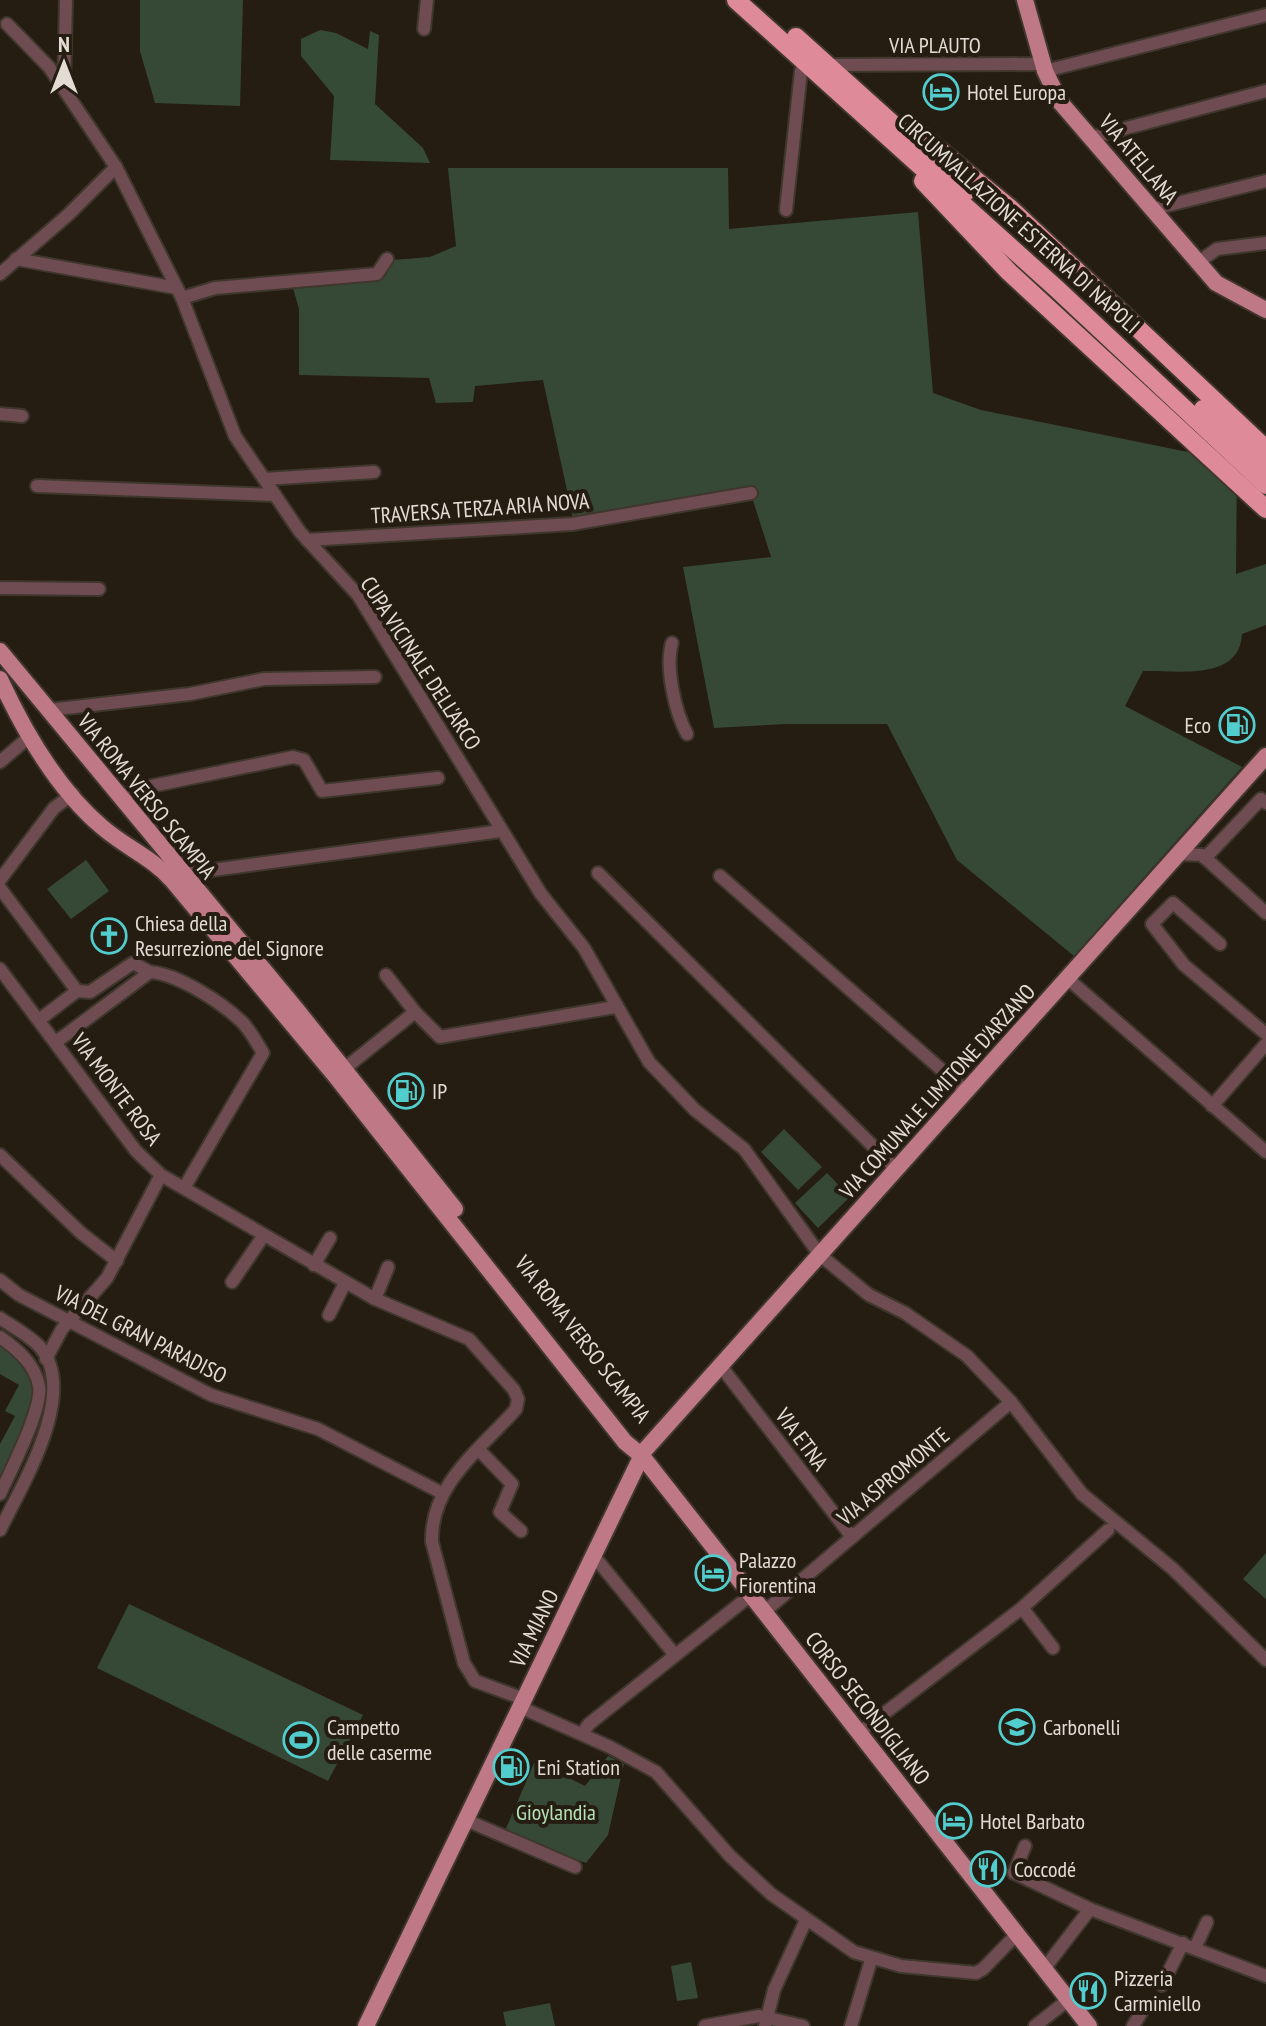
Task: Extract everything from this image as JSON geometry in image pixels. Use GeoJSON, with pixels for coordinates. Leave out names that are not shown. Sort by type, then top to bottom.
{"type":"FeatureCollection","features":[{"type":"Feature","properties":{"kind":"highway","name":"CIRCUMVALLAZIONE ESTERNA DI NAPOLI"},"geometry":{"type":"LineString","coordinates":[[736,0],[1266,467]]}},
{"type":"Feature","properties":{"kind":"highway","name":"CIRCUMVALLAZIONE ESTERNA DI NAPOLI"},"geometry":{"type":"LineString","coordinates":[[755,0],[869,101],[1266,485]]}},
{"type":"Feature","properties":{"kind":"highway"},"geometry":{"type":"LineString","coordinates":[[869,101],[947,154],[1011,209],[1266,449]]}},
{"type":"Feature","properties":{"kind":"highway"},"geometry":{"type":"LineString","coordinates":[[883,132],[960,224],[1266,509]]}},
{"type":"Feature","properties":{"kind":"main road","name":"VIA ATELLANA"},"geometry":{"type":"LineString","coordinates":[[1025,0],[1044,68],[1060,102],[1093,137],[1197,263],[1231,295],[1266,310]]}},
{"type":"Feature","properties":{"kind":"main road","name":"VIA ROMA VERSO SCAMPIA"},"geometry":{"type":"LineString","coordinates":[[0,651],[452,1205],[635,1440],[642,1456]]}},
{"type":"Feature","properties":{"kind":"main road","name":"VIA ROMA VERSO SCAMPIA"},"geometry":{"type":"LineString","coordinates":[[0,679],[29,737],[73,794],[101,827],[153,860],[342,1073],[493,1275],[625,1442],[642,1456]]}},
{"type":"Feature","properties":{"kind":"main road"},"geometry":{"type":"LineString","coordinates":[[16,712],[26,704],[48,710]]}},
{"type":"Feature","properties":{"kind":"main road","name":"VIA COMUNALE LIMITONE D'ARZANO"},"geometry":{"type":"LineString","coordinates":[[642,1456],[1266,756]]}},
{"type":"Feature","properties":{"kind":"main road"},"geometry":{"type":"LineString","coordinates":[[118,838],[132,832],[133,813]]}},
{"type":"Feature","properties":{"kind":"main road","name":"VIA MIANO"},"geometry":{"type":"LineString","coordinates":[[366,2026],[642,1456]]}},
{"type":"Feature","properties":{"kind":"main road","name":"CORSO SECONDIGLIANO"},"geometry":{"type":"LineString","coordinates":[[642,1456],[1089,2026]]}},
{"type":"Feature","properties":{"kind":"street"},"geometry":{"type":"LineString","coordinates":[[64,88],[66,0]]}},
{"type":"Feature","properties":{"kind":"street"},"geometry":{"type":"LineString","coordinates":[[424,29],[427,0]]}},
{"type":"Feature","properties":{"kind":"street","name":"VIA PLAUTO"},"geometry":{"type":"LineString","coordinates":[[828,65],[1044,68],[1266,15]]}},
{"type":"Feature","properties":{"kind":"street","name":"CUPA VICINALE DELL'ARCO"},"geometry":{"type":"LineString","coordinates":[[7,24],[64,88],[116,167],[179,293],[235,436],[307,540],[358,595],[541,894],[584,948],[649,1062],[695,1110],[744,1149],[820,1255],[869,1295],[915,1319],[967,1356],[1011,1402],[1082,1494],[1173,1569],[1266,1660]]}},
{"type":"Feature","properties":{"kind":"street"},"geometry":{"type":"LineString","coordinates":[[786,210],[801,71]]}},
{"type":"Feature","properties":{"kind":"street"},"geometry":{"type":"LineString","coordinates":[[1093,137],[1266,91]]}},
{"type":"Feature","properties":{"kind":"street"},"geometry":{"type":"LineString","coordinates":[[0,274],[69,214],[116,167]]}},
{"type":"Feature","properties":{"kind":"street"},"geometry":{"type":"LineString","coordinates":[[1153,209],[1266,181]]}},
{"type":"Feature","properties":{"kind":"street"},"geometry":{"type":"LineString","coordinates":[[1197,263],[1217,249],[1266,243]]}},
{"type":"Feature","properties":{"kind":"street"},"geometry":{"type":"LineString","coordinates":[[16,259],[179,293],[377,274],[387,259]]}},
{"type":"Feature","properties":{"kind":"street"},"geometry":{"type":"LineString","coordinates":[[0,414],[22,416]]}},
{"type":"Feature","properties":{"kind":"street"},"geometry":{"type":"LineString","coordinates":[[264,479],[374,472]]}},
{"type":"Feature","properties":{"kind":"street"},"geometry":{"type":"LineString","coordinates":[[37,486],[275,495]]}},
{"type":"Feature","properties":{"kind":"street","name":"TRAVERSA TERZA ARIA NOVA"},"geometry":{"type":"LineString","coordinates":[[307,540],[572,524],[751,493]]}},
{"type":"Feature","properties":{"kind":"street"},"geometry":{"type":"LineString","coordinates":[[0,588],[99,589]]}},
{"type":"Feature","properties":{"kind":"street"},"geometry":{"type":"LineString","coordinates":[[672,643],[672,673],[679,715],[687,734]]}},
{"type":"Feature","properties":{"kind":"street"},"geometry":{"type":"LineString","coordinates":[[48,710],[190,694],[264,679],[375,677]]}},
{"type":"Feature","properties":{"kind":"street"},"geometry":{"type":"LineString","coordinates":[[0,762],[29,737]]}},
{"type":"Feature","properties":{"kind":"street"},"geometry":{"type":"LineString","coordinates":[[120,797],[142,788],[293,757],[304,760],[322,791],[438,778]]}},
{"type":"Feature","properties":{"kind":"street"},"geometry":{"type":"LineString","coordinates":[[0,880],[54,808],[73,794]]}},
{"type":"Feature","properties":{"kind":"street"},"geometry":{"type":"LineString","coordinates":[[1203,857],[1261,799],[1266,803]]}},
{"type":"Feature","properties":{"kind":"street"},"geometry":{"type":"LineString","coordinates":[[1199,830],[1203,857]]}},
{"type":"Feature","properties":{"kind":"street"},"geometry":{"type":"LineString","coordinates":[[183,874],[501,831]]}},
{"type":"Feature","properties":{"kind":"street"},"geometry":{"type":"LineString","coordinates":[[1178,854],[1203,857],[1266,913]]}},
{"type":"Feature","properties":{"kind":"street"},"geometry":{"type":"LineString","coordinates":[[598,873],[897,1170]]}},
{"type":"Feature","properties":{"kind":"street"},"geometry":{"type":"LineString","coordinates":[[720,876],[967,1092]]}},
{"type":"Feature","properties":{"kind":"street"},"geometry":{"type":"LineString","coordinates":[[0,888],[77,991]]}},
{"type":"Feature","properties":{"kind":"street"},"geometry":{"type":"LineString","coordinates":[[1220,944],[1173,903],[1152,924],[1184,965],[1266,1034]]}},
{"type":"Feature","properties":{"kind":"street"},"geometry":{"type":"LineString","coordinates":[[39,1020],[77,991],[90,992],[133,963],[150,972],[166,973],[186,983],[243,1023],[263,1053],[184,1188]]}},
{"type":"Feature","properties":{"kind":"street","name":"VIA MONTE ROSA"},"geometry":{"type":"LineString","coordinates":[[0,969],[136,1151],[161,1175],[375,1299],[469,1339],[514,1390],[518,1399],[516,1409],[442,1493]]}},
{"type":"Feature","properties":{"kind":"street"},"geometry":{"type":"LineString","coordinates":[[56,1042],[150,972]]}},
{"type":"Feature","properties":{"kind":"street"},"geometry":{"type":"LineString","coordinates":[[386,975],[415,1012],[440,1037],[615,1007]]}},
{"type":"Feature","properties":{"kind":"street"},"geometry":{"type":"LineString","coordinates":[[1067,978],[1266,1152]]}},
{"type":"Feature","properties":{"kind":"street"},"geometry":{"type":"LineString","coordinates":[[342,1073],[415,1012]]}},
{"type":"Feature","properties":{"kind":"street"},"geometry":{"type":"LineString","coordinates":[[1212,1106],[1266,1044]]}},
{"type":"Feature","properties":{"kind":"street"},"geometry":{"type":"LineString","coordinates":[[0,1155],[81,1233],[117,1261]]}},
{"type":"Feature","properties":{"kind":"street"},"geometry":{"type":"LineString","coordinates":[[43,1353],[107,1278],[161,1175]]}},
{"type":"Feature","properties":{"kind":"street"},"geometry":{"type":"LineString","coordinates":[[232,1282],[264,1235]]}},
{"type":"Feature","properties":{"kind":"street"},"geometry":{"type":"LineString","coordinates":[[314,1265],[330,1238]]}},
{"type":"Feature","properties":{"kind":"street"},"geometry":{"type":"LineString","coordinates":[[375,1299],[388,1267]]}},
{"type":"Feature","properties":{"kind":"street","name":"VIA DEL GRAN PARADISO"},"geometry":{"type":"LineString","coordinates":[[0,1280],[19,1295],[211,1395],[318,1429],[442,1493]]}},
{"type":"Feature","properties":{"kind":"street"},"geometry":{"type":"LineString","coordinates":[[329,1315],[345,1283]]}},
{"type":"Feature","properties":{"kind":"street"},"geometry":{"type":"LineString","coordinates":[[0,1318],[43,1353],[56,1392],[47,1425],[0,1530]]}},
{"type":"Feature","properties":{"kind":"street"},"geometry":{"type":"LineString","coordinates":[[0,1337],[19,1351],[39,1387],[38,1399],[0,1494]]}},
{"type":"Feature","properties":{"kind":"street","name":"VIA ETNA"},"geometry":{"type":"LineString","coordinates":[[720,1365],[852,1537]]}},
{"type":"Feature","properties":{"kind":"street","name":"VIA ASPROMONTE"},"geometry":{"type":"LineString","coordinates":[[764,1612],[1011,1402]]}},
{"type":"Feature","properties":{"kind":"street"},"geometry":{"type":"LineString","coordinates":[[478,1449],[512,1484],[500,1512],[521,1531]]}},
{"type":"Feature","properties":{"kind":"street"},"geometry":{"type":"LineString","coordinates":[[442,1493],[431,1526],[432,1542],[464,1663],[475,1681],[656,1772],[730,1856],[806,1920],[871,1960],[976,1973],[1017,1934]]}},
{"type":"Feature","properties":{"kind":"street"},"geometry":{"type":"LineString","coordinates":[[860,1732],[1022,1608],[1108,1530]]}},
{"type":"Feature","properties":{"kind":"street"},"geometry":{"type":"LineString","coordinates":[[593,1555],[675,1655]]}},
{"type":"Feature","properties":{"kind":"street"},"geometry":{"type":"LineString","coordinates":[[582,1734],[751,1595]]}},
{"type":"Feature","properties":{"kind":"street"},"geometry":{"type":"LineString","coordinates":[[1022,1608],[1053,1648]]}},
{"type":"Feature","properties":{"kind":"street"},"geometry":{"type":"LineString","coordinates":[[466,1820],[575,1867]]}},
{"type":"Feature","properties":{"kind":"street"},"geometry":{"type":"LineString","coordinates":[[1025,1846],[1014,1873],[1090,1909],[1266,1976]]}},
{"type":"Feature","properties":{"kind":"street"},"geometry":{"type":"LineString","coordinates":[[1044,1969],[1090,1909]]}},
{"type":"Feature","properties":{"kind":"street"},"geometry":{"type":"LineString","coordinates":[[766,2021],[790,1951],[806,1920]]}},
{"type":"Feature","properties":{"kind":"street"},"geometry":{"type":"LineString","coordinates":[[1162,1985],[1207,1922]]}},
{"type":"Feature","properties":{"kind":"street"},"geometry":{"type":"LineString","coordinates":[[851,2026],[871,1960]]}},
{"type":"Feature","properties":{"kind":"street"},"geometry":{"type":"LineString","coordinates":[[1035,2026],[1068,2000]]}},
{"type":"Feature","properties":{"kind":"street"},"geometry":{"type":"LineString","coordinates":[[1133,2026],[1144,2008]]}},
{"type":"Feature","properties":{"kind":"street"},"geometry":{"type":"LineString","coordinates":[[705,2026],[766,2021],[803,2026]]}},
{"type":"Feature","properties":{"kind":"green space"},"geometry":{"type":"Polygon","coordinates":[[[140,0],[243,0],[240,106],[155,103],[140,51],[140,0]]]}},
{"type":"Feature","properties":{"kind":"green space"},"geometry":{"type":"Polygon","coordinates":[[[320,30],[336,33],[368,49],[370,31],[379,35],[375,104],[423,148],[430,163],[330,160],[334,96],[301,56],[301,39],[320,30]]]}},
{"type":"Feature","properties":{"kind":"green space"},"geometry":{"type":"Polygon","coordinates":[[[448,168],[728,168],[729,229],[918,212],[933,393],[981,410],[1237,462],[1236,574],[1266,564],[1266,625],[1242,634],[1238,649],[1230,660],[1218,667],[1188,672],[1143,671],[1125,706],[1242,767],[1074,956],[957,860],[887,724],[714,728],[683,567],[771,557],[751,494],[573,518],[543,380],[475,386],[473,402],[436,403],[429,378],[299,375],[299,309],[293,288],[378,278],[393,260],[430,257],[456,246],[448,168]]]}},
{"type":"Feature","properties":{"kind":"green space"},"geometry":{"type":"Polygon","coordinates":[[[86,860],[109,891],[71,919],[47,889],[86,860]]]}},
{"type":"Feature","properties":{"kind":"green space"},"geometry":{"type":"Polygon","coordinates":[[[784,1129],[822,1167],[798,1190],[761,1152],[784,1129]]]}},
{"type":"Feature","properties":{"kind":"green space"},"geometry":{"type":"Polygon","coordinates":[[[827,1173],[850,1197],[818,1228],[795,1203],[827,1173]]]}},
{"type":"Feature","properties":{"kind":"green space"},"geometry":{"type":"Polygon","coordinates":[[[0,1341],[24,1356],[38,1399],[0,1480],[0,1444],[15,1416],[5,1411],[19,1385],[0,1374],[0,1341]]]}},
{"type":"Feature","properties":{"kind":"green space"},"geometry":{"type":"Polygon","coordinates":[[[1266,1553],[1266,1599],[1243,1579],[1266,1553]]]}},
{"type":"Feature","properties":{"kind":"green space"},"geometry":{"type":"Polygon","coordinates":[[[129,1604],[363,1715],[328,1781],[97,1668],[129,1604]]]}},
{"type":"Feature","properties":{"kind":"green space","name":"Gioylandia"},"geometry":{"type":"Polygon","coordinates":[[[608,1756],[624,1764],[608,1835],[586,1863],[504,1833],[535,1761],[585,1786],[608,1756]]]}},
{"type":"Feature","properties":{"kind":"green space"},"geometry":{"type":"Polygon","coordinates":[[[691,1962],[698,1998],[677,2001],[671,1966],[691,1962]]]}},
{"type":"Feature","properties":{"kind":"green space"},"geometry":{"type":"Polygon","coordinates":[[[550,2003],[555,2026],[506,2026],[503,2012],[550,2003]]]}},
{"type":"Feature","properties":{"kind":"place","name":"Hotel Europa"},"geometry":{"type":"Point","coordinates":[941,92]}},
{"type":"Feature","properties":{"kind":"place","name":"Eco"},"geometry":{"type":"Point","coordinates":[1237,725]}},
{"type":"Feature","properties":{"kind":"place","name":"Chiesa della Resurrezione del Signore"},"geometry":{"type":"Point","coordinates":[109,936]}},
{"type":"Feature","properties":{"kind":"place","name":"IP"},"geometry":{"type":"Point","coordinates":[406,1091]}},
{"type":"Feature","properties":{"kind":"place","name":"Palazzo Fiorentina"},"geometry":{"type":"Point","coordinates":[713,1573]}},
{"type":"Feature","properties":{"kind":"place","name":"Carbonelli"},"geometry":{"type":"Point","coordinates":[1017,1727]}},
{"type":"Feature","properties":{"kind":"place","name":"Campetto delle caserme"},"geometry":{"type":"Point","coordinates":[301,1740]}},
{"type":"Feature","properties":{"kind":"place","name":"Eni Station"},"geometry":{"type":"Point","coordinates":[511,1767]}},
{"type":"Feature","properties":{"kind":"place","name":"Hotel Barbato"},"geometry":{"type":"Point","coordinates":[954,1821]}},
{"type":"Feature","properties":{"kind":"place","name":"Coccodé"},"geometry":{"type":"Point","coordinates":[988,1869]}},
{"type":"Feature","properties":{"kind":"place","name":"Pizzeria Carminiello"},"geometry":{"type":"Point","coordinates":[1088,1991]}}]}
